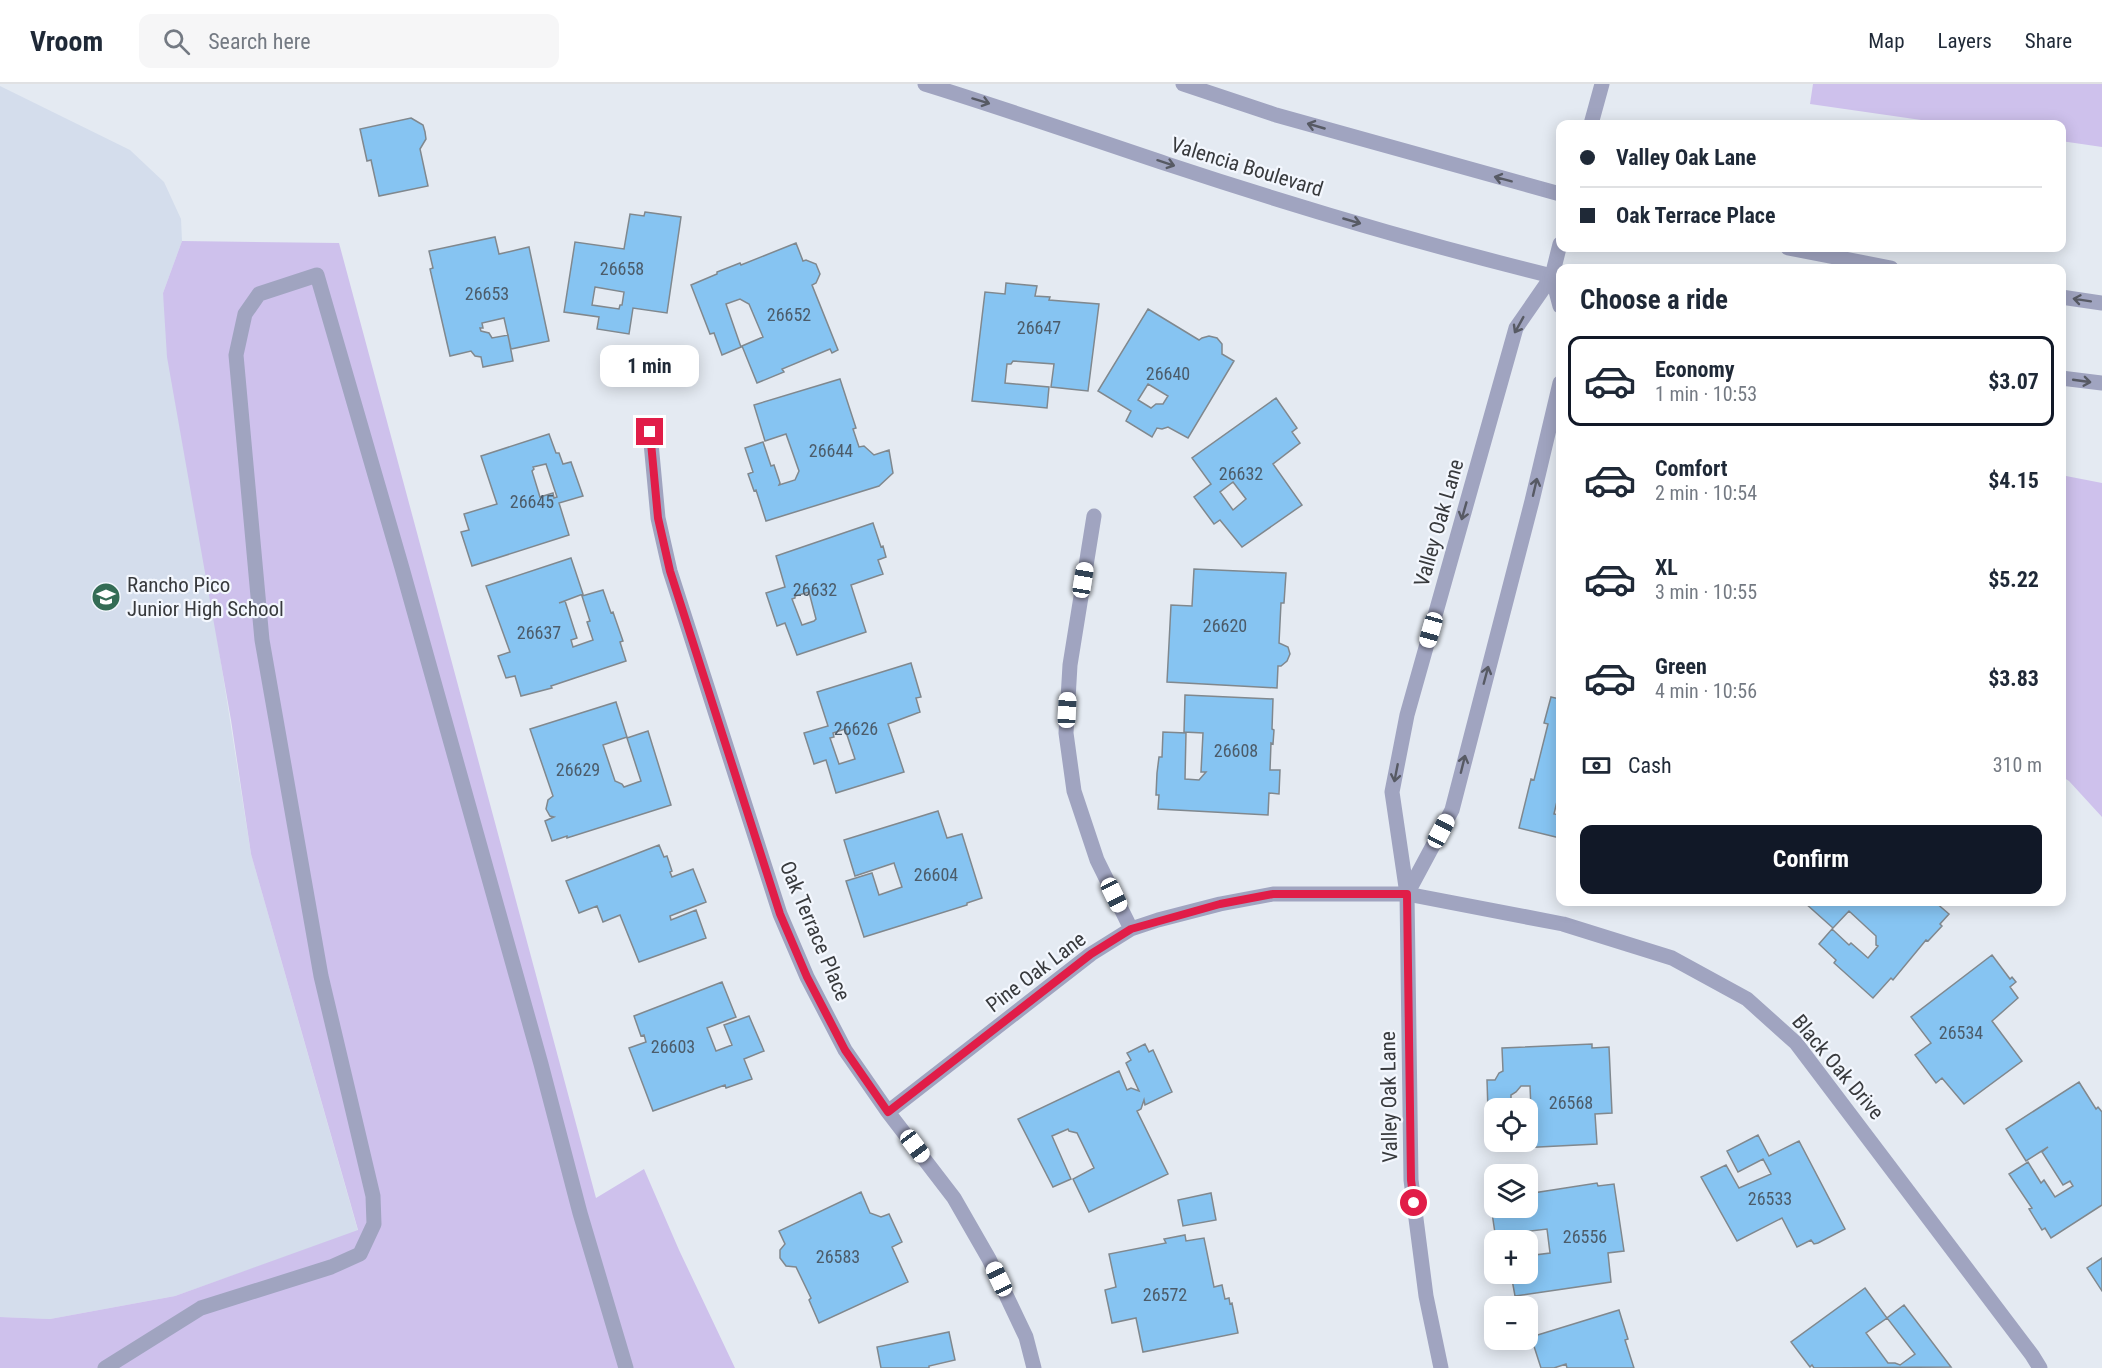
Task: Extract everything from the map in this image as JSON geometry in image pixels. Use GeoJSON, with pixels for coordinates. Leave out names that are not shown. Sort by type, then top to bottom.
{"type":"FeatureCollection","features":[{"type":"Feature","properties":{"kind":"street","name":"Valencia Boulevard"},"geometry":{"type":"LineString","coordinates":[[925,84],[1003,108],[1168,165],[1471,256],[1556,277]]}},
{"type":"Feature","properties":{"kind":"street"},"geometry":{"type":"LineString","coordinates":[[1183,84],[1276,115],[1556,193]]}},
{"type":"Feature","properties":{"kind":"street"},"geometry":{"type":"LineString","coordinates":[[1592,120],[1602,84]]}},
{"type":"Feature","properties":{"kind":"street"},"geometry":{"type":"LineString","coordinates":[[1809,252],[1870,264]]}},
{"type":"Feature","properties":{"kind":"street"},"geometry":{"type":"LineString","coordinates":[[105,1368],[201,1308],[331,1267],[360,1254],[375,1224],[374,1196],[321,976],[262,640],[236,355],[245,314],[259,294],[317,275],[541,1064],[580,1213],[626,1368]]}},
{"type":"Feature","properties":{"kind":"street","name":"Valley Oak Lane"},"geometry":{"type":"LineString","coordinates":[[1441,1368],[1426,1296],[1411,1180],[1407,894],[1392,792],[1407,715],[1516,328],[1556,277]]}},
{"type":"Feature","properties":{"kind":"street"},"geometry":{"type":"LineString","coordinates":[[2066,298],[2102,303]]}},
{"type":"Feature","properties":{"kind":"street"},"geometry":{"type":"LineString","coordinates":[[2066,379],[2102,384]]}},
{"type":"Feature","properties":{"kind":"street","name":"Valley Oak Lane"},"geometry":{"type":"LineString","coordinates":[[1407,894],[1452,810],[1556,400]]}},
{"type":"Feature","properties":{"kind":"street","name":"Oak Terrace Place"},"geometry":{"type":"LineString","coordinates":[[650,432],[658,518],[670,571],[780,914],[807,977],[845,1050],[888,1112],[954,1198],[990,1259],[1026,1338],[1034,1368]]}},
{"type":"Feature","properties":{"kind":"street"},"geometry":{"type":"LineString","coordinates":[[1094,516],[1070,665],[1066,733],[1074,791],[1097,860],[1131,929]]}},
{"type":"Feature","properties":{"kind":"street","name":"Pine Oak Lane"},"geometry":{"type":"LineString","coordinates":[[888,1112],[1091,954],[1131,929],[1220,904],[1273,894],[1407,894]]}},
{"type":"Feature","properties":{"kind":"street","name":"Black Oak Drive"},"geometry":{"type":"LineString","coordinates":[[1407,894],[1563,924],[1662,954],[1746,999],[1796,1043],[1851,1112],[2040,1368]]}},
{"type":"Feature","properties":{"kind":"shaded area"},"geometry":{"type":"Polygon","coordinates":[[[1813,84],[2102,84],[2102,147],[2066,142],[2066,120],[1921,120],[1810,104],[1813,84]]]}},
{"type":"Feature","properties":{"kind":"shaded area","name":"Rancho Pico Junior High School"},"geometry":{"type":"Polygon","coordinates":[[[0,86],[130,150],[164,182],[181,219],[182,241],[163,293],[251,854],[358,1231],[175,1296],[50,1319],[0,1317],[0,86]]]}},
{"type":"Feature","properties":{"kind":"shaded area"},"geometry":{"type":"Polygon","coordinates":[[[182,241],[339,243],[596,1198],[644,1169],[679,1250],[735,1368],[0,1368],[0,1317],[50,1319],[175,1296],[358,1230],[251,854],[231,720],[167,357],[163,293],[182,241]]]}},
{"type":"Feature","properties":{"kind":"shaded area"},"geometry":{"type":"Polygon","coordinates":[[[2066,476],[2102,483],[2102,817],[2066,779],[2066,476]]]}},
{"type":"Feature","properties":{"kind":"building"},"geometry":{"type":"Polygon","coordinates":[[[411,118],[423,125],[425,132],[426,139],[420,149],[428,186],[379,196],[371,160],[367,161],[360,129],[411,118]]]}},
{"type":"Feature","properties":{"kind":"building"},"geometry":{"type":"Polygon","coordinates":[[[645,212],[681,217],[667,313],[633,308],[629,334],[597,329],[599,317],[564,312],[575,242],[624,249],[630,214],[644,216],[645,212]],[[595,287],[592,305],[619,309],[624,292],[595,287]]]}},
{"type":"Feature","properties":{"kind":"building"},"geometry":{"type":"Polygon","coordinates":[[[495,237],[499,254],[529,247],[549,341],[511,349],[509,340],[513,361],[483,367],[481,357],[475,356],[471,351],[450,356],[430,269],[433,268],[429,251],[495,237]],[[504,318],[482,323],[483,328],[480,328],[481,331],[489,333],[492,338],[508,335],[504,318]]]}},
{"type":"Feature","properties":{"kind":"building"},"geometry":{"type":"Polygon","coordinates":[[[796,243],[803,261],[816,264],[820,274],[816,283],[812,285],[838,350],[832,353],[830,349],[782,369],[784,372],[757,383],[742,346],[763,337],[749,304],[740,299],[726,304],[741,347],[722,355],[714,333],[710,334],[691,285],[717,272],[796,243]]]}},
{"type":"Feature","properties":{"kind":"building"},"geometry":{"type":"Polygon","coordinates":[[[1006,283],[1037,286],[1035,296],[1050,297],[1049,300],[1099,304],[1088,391],[1051,387],[1054,364],[1013,361],[1007,364],[1005,383],[1049,387],[1047,408],[972,401],[985,292],[1005,294],[1006,283]]]}},
{"type":"Feature","properties":{"kind":"building"},"geometry":{"type":"Polygon","coordinates":[[[1148,309],[1199,340],[1209,336],[1217,338],[1222,344],[1222,354],[1234,361],[1188,438],[1168,427],[1157,428],[1152,437],[1126,421],[1131,411],[1098,391],[1148,309]],[[1148,384],[1138,400],[1151,408],[1156,404],[1163,404],[1168,396],[1148,384]]]}},
{"type":"Feature","properties":{"kind":"building"},"geometry":{"type":"Polygon","coordinates":[[[840,379],[856,428],[853,429],[859,447],[864,446],[874,455],[889,450],[893,473],[879,486],[766,521],[748,474],[753,472],[745,448],[763,442],[771,466],[774,465],[779,485],[795,480],[799,471],[786,434],[765,441],[754,405],[840,379]]]}},
{"type":"Feature","properties":{"kind":"building"},"geometry":{"type":"Polygon","coordinates":[[[1276,398],[1297,428],[1292,432],[1300,443],[1273,464],[1302,505],[1242,547],[1220,520],[1214,524],[1194,497],[1211,484],[1192,458],[1276,398]],[[1233,482],[1220,492],[1233,510],[1246,499],[1233,482]]]}},
{"type":"Feature","properties":{"kind":"building"},"geometry":{"type":"Polygon","coordinates":[[[549,434],[563,464],[571,462],[583,496],[559,503],[569,535],[472,566],[461,532],[469,530],[464,514],[497,504],[481,456],[549,434]],[[546,464],[533,467],[532,471],[540,497],[553,493],[554,498],[557,497],[546,464]]]}},
{"type":"Feature","properties":{"kind":"building"},"geometry":{"type":"Polygon","coordinates":[[[873,523],[886,557],[878,560],[883,574],[851,585],[866,632],[797,655],[785,623],[777,626],[766,593],[785,587],[776,556],[873,523]],[[809,592],[792,599],[802,625],[816,619],[809,592]]]}},
{"type":"Feature","properties":{"kind":"building"},"geometry":{"type":"Polygon","coordinates":[[[571,558],[583,594],[559,603],[565,601],[577,638],[571,640],[573,647],[593,640],[582,596],[603,590],[623,641],[620,642],[626,661],[551,686],[552,688],[521,696],[515,676],[506,678],[498,656],[510,652],[486,586],[571,558]]]}},
{"type":"Feature","properties":{"kind":"building"},"geometry":{"type":"Polygon","coordinates":[[[1194,569],[1286,573],[1284,603],[1281,603],[1279,643],[1288,647],[1290,654],[1287,661],[1278,666],[1277,688],[1167,682],[1171,605],[1192,606],[1194,569]]]}},
{"type":"Feature","properties":{"kind":"building"},"geometry":{"type":"Polygon","coordinates":[[[911,663],[921,697],[916,698],[920,712],[888,724],[904,772],[836,793],[826,760],[814,764],[804,733],[828,726],[817,692],[911,663]],[[845,729],[833,733],[834,737],[830,738],[839,764],[855,759],[845,729]]]}},
{"type":"Feature","properties":{"kind":"building"},"geometry":{"type":"Polygon","coordinates":[[[1185,695],[1273,699],[1272,729],[1274,730],[1270,770],[1280,770],[1279,794],[1269,793],[1268,815],[1158,809],[1157,773],[1159,757],[1162,757],[1163,732],[1186,733],[1185,779],[1199,780],[1206,772],[1201,772],[1203,733],[1184,732],[1185,695]]]}},
{"type":"Feature","properties":{"kind":"building"},"geometry":{"type":"Polygon","coordinates":[[[1551,697],[1556,698],[1556,806],[1554,814],[1556,814],[1556,837],[1519,828],[1548,724],[1544,723],[1551,697]]]}},
{"type":"Feature","properties":{"kind":"building"},"geometry":{"type":"Polygon","coordinates":[[[616,702],[627,737],[603,745],[615,781],[624,787],[641,781],[627,738],[648,731],[671,805],[552,841],[545,821],[554,817],[550,816],[546,809],[548,800],[553,796],[530,729],[616,702]]]}},
{"type":"Feature","properties":{"kind":"building"},"geometry":{"type":"Polygon","coordinates":[[[938,811],[947,838],[962,834],[982,898],[967,903],[967,905],[864,937],[846,881],[872,873],[879,895],[902,887],[894,863],[855,876],[844,840],[938,811]]]}},
{"type":"Feature","properties":{"kind":"building"},"geometry":{"type":"Polygon","coordinates":[[[659,845],[664,857],[667,856],[672,877],[693,869],[706,902],[670,916],[671,920],[696,910],[706,938],[639,962],[620,915],[603,922],[597,906],[579,913],[566,881],[659,845]]]}},
{"type":"Feature","properties":{"kind":"building"},"geometry":{"type":"Polygon","coordinates":[[[1808,906],[1940,906],[1949,914],[1940,924],[1942,926],[1928,941],[1926,940],[1893,980],[1891,978],[1873,998],[1834,963],[1836,960],[1819,944],[1832,929],[1868,958],[1878,946],[1876,936],[1849,911],[1833,928],[1808,906]]]}},
{"type":"Feature","properties":{"kind":"building"},"geometry":{"type":"Polygon","coordinates":[[[1992,955],[2010,979],[2012,977],[2016,982],[2010,987],[2018,998],[1992,1021],[2022,1061],[1964,1104],[1942,1078],[1936,1083],[1915,1055],[1931,1043],[1911,1017],[1992,955]]]}},
{"type":"Feature","properties":{"kind":"building"},"geometry":{"type":"Polygon","coordinates":[[[722,982],[736,1017],[707,1028],[716,1051],[732,1045],[724,1025],[749,1016],[764,1051],[744,1059],[752,1079],[726,1088],[725,1085],[653,1111],[629,1048],[646,1042],[644,1035],[641,1036],[634,1016],[722,982]]]}},
{"type":"Feature","properties":{"kind":"building"},"geometry":{"type":"Polygon","coordinates":[[[1145,1044],[1149,1052],[1153,1050],[1172,1092],[1145,1105],[1144,1100],[1141,1109],[1137,1111],[1168,1174],[1089,1212],[1073,1179],[1094,1168],[1077,1133],[1068,1129],[1052,1136],[1071,1179],[1053,1187],[1018,1119],[1119,1071],[1127,1090],[1131,1088],[1139,1091],[1126,1063],[1131,1060],[1127,1053],[1145,1044]]]}},
{"type":"Feature","properties":{"kind":"building"},"geometry":{"type":"Polygon","coordinates":[[[1592,1044],[1592,1048],[1609,1047],[1612,1113],[1595,1114],[1597,1144],[1538,1147],[1538,1098],[1531,1098],[1530,1086],[1521,1086],[1511,1095],[1511,1098],[1488,1098],[1487,1080],[1495,1080],[1503,1071],[1502,1048],[1592,1044]]]}},
{"type":"Feature","properties":{"kind":"building"},"geometry":{"type":"Polygon","coordinates":[[[2079,1082],[2096,1109],[2098,1107],[2102,1112],[2102,1205],[2051,1238],[2045,1228],[2042,1230],[2029,1209],[2032,1208],[2009,1174],[2028,1162],[2041,1183],[2044,1180],[2055,1197],[2073,1186],[2070,1181],[2063,1185],[2042,1152],[2048,1147],[2026,1161],[2006,1129],[2079,1082]]]}},
{"type":"Feature","properties":{"kind":"building"},"geometry":{"type":"Polygon","coordinates":[[[1758,1135],[1769,1156],[1799,1141],[1845,1229],[1818,1243],[1814,1244],[1811,1240],[1797,1247],[1782,1218],[1737,1241],[1701,1177],[1726,1165],[1739,1188],[1771,1174],[1763,1159],[1738,1172],[1727,1151],[1758,1135]]]}},
{"type":"Feature","properties":{"kind":"building"},"geometry":{"type":"Polygon","coordinates":[[[1597,1183],[1598,1186],[1614,1184],[1624,1251],[1608,1253],[1611,1282],[1515,1296],[1513,1284],[1538,1284],[1538,1255],[1550,1253],[1547,1229],[1495,1230],[1493,1218],[1538,1218],[1538,1192],[1597,1183]]]}},
{"type":"Feature","properties":{"kind":"building"},"geometry":{"type":"Polygon","coordinates":[[[861,1192],[870,1213],[881,1217],[889,1214],[902,1242],[892,1247],[908,1282],[819,1323],[809,1300],[811,1298],[796,1267],[786,1266],[780,1258],[780,1250],[785,1244],[779,1231],[861,1192]]]}},
{"type":"Feature","properties":{"kind":"building"},"geometry":{"type":"Polygon","coordinates":[[[1211,1193],[1216,1220],[1183,1226],[1178,1200],[1211,1193]]]}},
{"type":"Feature","properties":{"kind":"building"},"geometry":{"type":"Polygon","coordinates":[[[1185,1235],[1186,1241],[1204,1238],[1214,1287],[1222,1285],[1225,1299],[1229,1298],[1230,1304],[1232,1303],[1238,1333],[1143,1352],[1136,1318],[1112,1323],[1105,1290],[1116,1287],[1109,1254],[1166,1243],[1164,1239],[1185,1235]]]}},
{"type":"Feature","properties":{"kind":"building"},"geometry":{"type":"Polygon","coordinates":[[[2102,1258],[2102,1291],[2087,1268],[2102,1258]]]}},
{"type":"Feature","properties":{"kind":"building"},"geometry":{"type":"Polygon","coordinates":[[[1865,1288],[1887,1318],[1904,1305],[1951,1367],[1814,1368],[1812,1365],[1810,1367],[1791,1342],[1865,1288]],[[1887,1318],[1866,1333],[1888,1363],[1900,1365],[1915,1354],[1887,1318]]]}},
{"type":"Feature","properties":{"kind":"building"},"geometry":{"type":"Polygon","coordinates":[[[1619,1310],[1634,1368],[1567,1368],[1566,1364],[1554,1368],[1541,1368],[1535,1350],[1538,1350],[1538,1335],[1619,1310]]]}},
{"type":"Feature","properties":{"kind":"building"},"geometry":{"type":"Polygon","coordinates":[[[949,1332],[955,1360],[929,1366],[929,1368],[881,1368],[877,1347],[949,1332]]]}},
{"type":"Feature","properties":{"kind":"place","name":"Rancho Pico Junior High School"},"geometry":{"type":"Point","coordinates":[106,597]}},
{"type":"Feature","properties":{"kind":"route"},"geometry":{"type":"LineString","coordinates":[[650,432],[658,518],[670,571],[780,914],[807,977],[845,1050],[888,1112],[1091,954],[1131,929],[1220,904],[1273,894],[1407,894],[1411,1180],[1414,1203]]}}]}
